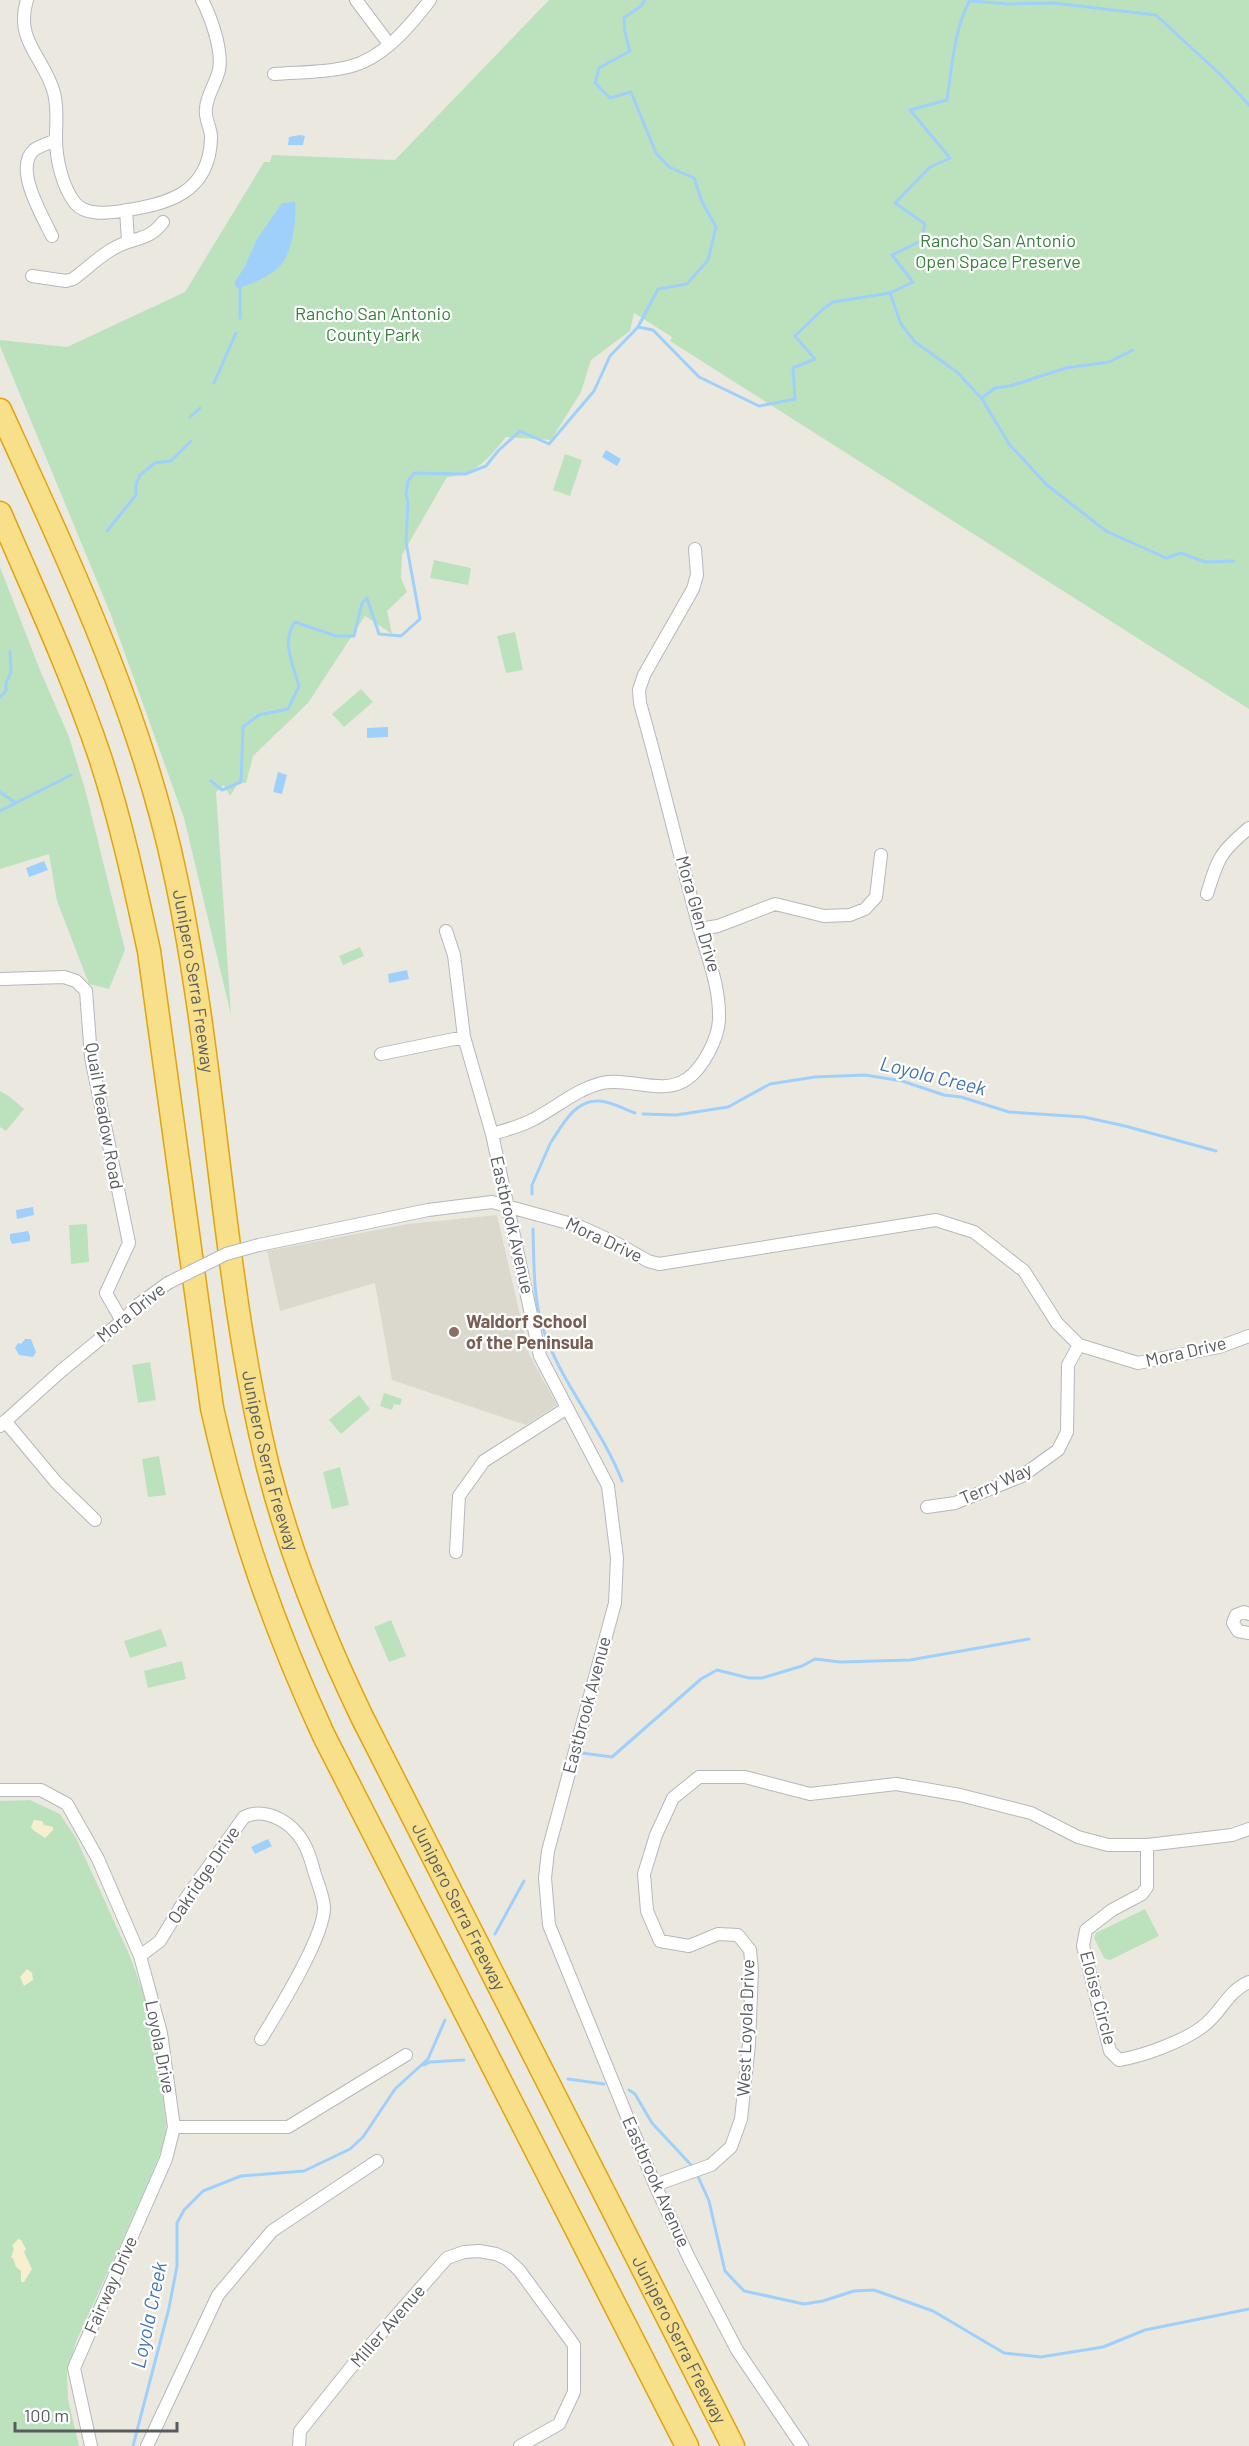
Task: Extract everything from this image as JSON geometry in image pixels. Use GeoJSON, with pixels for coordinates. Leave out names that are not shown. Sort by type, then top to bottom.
{"type":"FeatureCollection","features":[{"type":"Feature","properties":{"kind":"highway","name":"Junipero Serra Freeway"},"geometry":{"type":"LineString","coordinates":[[0,410],[116,676],[148,775],[175,873],[190,946],[242,1330],[254,1401],[269,1469],[308,1595],[333,1657],[362,1717],[733,2446]]}},
{"type":"Feature","properties":{"kind":"highway"},"geometry":{"type":"LineString","coordinates":[[0,513],[46,619],[100,757],[135,882],[149,951],[212,1408],[227,1477],[269,1609],[295,1674],[324,1736],[687,2446]]}},
{"type":"Feature","properties":{"kind":"street"},"geometry":{"type":"LineString","coordinates":[[27,0],[24,27],[29,44],[54,91],[57,114],[56,140],[62,176],[76,204],[86,211],[96,213],[169,202],[180,196],[197,180],[207,164],[212,136],[205,110],[219,69],[221,55],[202,0]]}},
{"type":"Feature","properties":{"kind":"street"},"geometry":{"type":"LineString","coordinates":[[356,0],[389,44]]}},
{"type":"Feature","properties":{"kind":"street"},"geometry":{"type":"LineString","coordinates":[[273,74],[350,67],[371,57],[389,44],[403,32],[430,0]]}},
{"type":"Feature","properties":{"kind":"street"},"geometry":{"type":"LineString","coordinates":[[52,236],[35,200],[26,173],[29,156],[35,149],[56,140]]}},
{"type":"Feature","properties":{"kind":"street"},"geometry":{"type":"LineString","coordinates":[[126,210],[128,240]]}},
{"type":"Feature","properties":{"kind":"street"},"geometry":{"type":"LineString","coordinates":[[32,276],[66,281],[73,279],[101,256],[128,240],[148,237],[163,222]]}},
{"type":"Feature","properties":{"kind":"street","name":"Mora Glen Drive"},"geometry":{"type":"LineString","coordinates":[[492,1134],[533,1120],[592,1086],[616,1082],[662,1086],[678,1084],[690,1077],[706,1056],[719,1023],[717,981],[699,929],[640,703],[639,690],[644,675],[693,589],[697,575],[695,549]]}},
{"type":"Feature","properties":{"kind":"street"},"geometry":{"type":"LineString","coordinates":[[1207,894],[1217,862],[1227,846],[1249,828]]}},
{"type":"Feature","properties":{"kind":"street"},"geometry":{"type":"LineString","coordinates":[[699,929],[718,926],[775,904],[824,916],[850,915],[865,909],[876,897],[880,855]]}},
{"type":"Feature","properties":{"kind":"street","name":"Eastbrook Avenue"},"geometry":{"type":"LineString","coordinates":[[446,931],[453,955],[464,1037],[492,1134],[540,1356],[608,1486],[617,1558],[615,1603],[548,1851],[545,1878],[549,1925],[655,2185],[689,2258],[737,2350],[802,2446]]}},
{"type":"Feature","properties":{"kind":"street","name":"Quail Meadow Road"},"geometry":{"type":"LineString","coordinates":[[2,979],[64,977],[76,981],[86,991],[91,1057],[129,1243],[106,1293],[122,1321]]}},
{"type":"Feature","properties":{"kind":"street"},"geometry":{"type":"LineString","coordinates":[[381,1054],[464,1037]]}},
{"type":"Feature","properties":{"kind":"street","name":"Mora Drive"},"geometry":{"type":"LineString","coordinates":[[3,1423],[139,1304],[168,1283],[226,1254],[428,1210],[484,1202],[508,1206],[579,1226],[648,1261],[659,1264],[936,1221],[974,1232],[1024,1271],[1057,1323],[1079,1345],[1138,1363],[1219,1347],[1249,1336]]}},
{"type":"Feature","properties":{"kind":"street","name":"Terry Way"},"geometry":{"type":"LineString","coordinates":[[927,1507],[955,1503],[1022,1476],[1059,1450],[1067,1432],[1068,1365],[1079,1345]]}},
{"type":"Feature","properties":{"kind":"street"},"geometry":{"type":"LineString","coordinates":[[456,1552],[459,1496],[484,1461],[567,1408]]}},
{"type":"Feature","properties":{"kind":"street"},"geometry":{"type":"LineString","coordinates":[[3,1423],[56,1482],[95,1520]]}},
{"type":"Feature","properties":{"kind":"street"},"geometry":{"type":"LineString","coordinates":[[1249,1614],[1244,1612],[1236,1615],[1233,1623],[1238,1631],[1249,1633]]}},
{"type":"Feature","properties":{"kind":"street","name":"West Loyola Drive"},"geometry":{"type":"LineString","coordinates":[[655,2185],[711,2164],[731,2147],[741,2120],[749,2044],[752,1970],[750,1950],[738,1935],[718,1934],[688,1946],[660,1941],[647,1911],[644,1875],[656,1835],[673,1798],[699,1777],[745,1777],[810,1794],[896,1784],[960,1795],[1031,1813],[1078,1837],[1108,1845],[1147,1845],[1232,1835],[1249,1829]]}},
{"type":"Feature","properties":{"kind":"street","name":"Loyola Drive"},"geometry":{"type":"LineString","coordinates":[[0,1790],[41,1790],[67,1804],[98,1859],[140,1956],[161,2033],[174,2127]]}},
{"type":"Feature","properties":{"kind":"street","name":"Oakridge Drive"},"geometry":{"type":"LineString","coordinates":[[140,1956],[160,1941],[186,1898],[244,1817],[251,1813],[263,1813],[287,1824],[305,1844],[324,1908],[311,1948],[278,2012],[261,2039]]}},
{"type":"Feature","properties":{"kind":"street","name":"Eloise Circle"},"geometry":{"type":"LineString","coordinates":[[1147,1845],[1147,1887],[1142,1894],[1112,1910],[1086,1930],[1083,1946],[1110,2051],[1119,2060],[1144,2055],[1203,2027],[1237,1988],[1249,1982]]}},
{"type":"Feature","properties":{"kind":"street"},"geometry":{"type":"LineString","coordinates":[[174,2127],[288,2127],[406,2055]]}},
{"type":"Feature","properties":{"kind":"street","name":"Fairway Drive"},"geometry":{"type":"LineString","coordinates":[[91,2446],[74,2368],[166,2159],[174,2127]]}},
{"type":"Feature","properties":{"kind":"street"},"geometry":{"type":"LineString","coordinates":[[147,2446],[218,2295],[272,2231],[378,2161]]}},
{"type":"Feature","properties":{"kind":"street","name":"Miller Avenue"},"geometry":{"type":"LineString","coordinates":[[299,2446],[300,2431],[352,2366],[447,2258],[464,2252],[479,2251],[507,2259],[519,2270],[574,2344],[574,2392],[559,2424],[520,2446]]}},
{"type":"Feature","properties":{"kind":"shaded area","name":"Waldorf School of the Peninsula"},"geometry":{"type":"Polygon","coordinates":[[[497,1215],[529,1354],[557,1405],[526,1425],[392,1380],[375,1283],[280,1311],[267,1251],[408,1224],[497,1215]]]}},
{"type":"Feature","properties":{"kind":"green space"},"geometry":{"type":"Polygon","coordinates":[[[549,0],[1249,0],[1249,709],[670,341],[672,337],[634,313],[630,331],[591,360],[581,392],[551,440],[506,437],[488,458],[474,469],[457,476],[447,477],[402,555],[401,578],[407,592],[387,611],[392,634],[365,616],[308,703],[253,756],[246,783],[238,783],[230,796],[224,785],[216,792],[231,1015],[184,818],[111,615],[0,346],[0,340],[67,347],[185,292],[264,162],[270,162],[272,155],[395,160],[549,0]]]}},
{"type":"Feature","properties":{"kind":"green space"},"geometry":{"type":"Polygon","coordinates":[[[565,454],[582,460],[570,496],[553,490],[565,454]]]}},
{"type":"Feature","properties":{"kind":"green space"},"geometry":{"type":"Polygon","coordinates":[[[434,560],[471,568],[468,585],[430,578],[434,560]]]}},
{"type":"Feature","properties":{"kind":"green space"},"geometry":{"type":"Polygon","coordinates":[[[0,567],[69,737],[85,789],[125,950],[109,989],[89,984],[57,901],[49,854],[0,869],[0,567]]]}},
{"type":"Feature","properties":{"kind":"green space"},"geometry":{"type":"Polygon","coordinates":[[[515,632],[523,670],[506,673],[497,636],[515,632]]]}},
{"type":"Feature","properties":{"kind":"green space"},"geometry":{"type":"Polygon","coordinates":[[[361,689],[373,702],[344,727],[332,714],[361,689]]]}},
{"type":"Feature","properties":{"kind":"green space"},"geometry":{"type":"Polygon","coordinates":[[[360,947],[364,956],[343,965],[339,956],[360,947]]]}},
{"type":"Feature","properties":{"kind":"green space"},"geometry":{"type":"Polygon","coordinates":[[[0,1091],[24,1109],[6,1131],[0,1127],[0,1091]]]}},
{"type":"Feature","properties":{"kind":"green space"},"geometry":{"type":"Polygon","coordinates":[[[87,1224],[89,1262],[71,1264],[69,1225],[87,1224]]]}},
{"type":"Feature","properties":{"kind":"green space"},"geometry":{"type":"Polygon","coordinates":[[[150,1362],[156,1400],[138,1403],[132,1365],[150,1362]]]}},
{"type":"Feature","properties":{"kind":"green space"},"geometry":{"type":"Polygon","coordinates":[[[384,1393],[402,1399],[400,1405],[394,1404],[392,1410],[380,1406],[384,1393]]]}},
{"type":"Feature","properties":{"kind":"green space"},"geometry":{"type":"Polygon","coordinates":[[[359,1395],[370,1409],[341,1434],[329,1420],[359,1395]]]}},
{"type":"Feature","properties":{"kind":"green space"},"geometry":{"type":"Polygon","coordinates":[[[159,1456],[166,1495],[148,1497],[142,1459],[159,1456]]]}},
{"type":"Feature","properties":{"kind":"green space"},"geometry":{"type":"Polygon","coordinates":[[[340,1467],[349,1505],[332,1509],[323,1472],[340,1467]]]}},
{"type":"Feature","properties":{"kind":"green space"},"geometry":{"type":"Polygon","coordinates":[[[391,1620],[406,1656],[389,1662],[374,1627],[391,1620]]]}},
{"type":"Feature","properties":{"kind":"green space"},"geometry":{"type":"Polygon","coordinates":[[[161,1629],[167,1646],[130,1658],[124,1641],[161,1629]]]}},
{"type":"Feature","properties":{"kind":"green space"},"geometry":{"type":"Polygon","coordinates":[[[182,1661],[186,1679],[148,1688],[144,1671],[182,1661]]]}},
{"type":"Feature","properties":{"kind":"green space"},"geometry":{"type":"Polygon","coordinates":[[[30,1800],[60,1814],[76,1838],[130,1956],[153,2020],[166,2123],[165,2142],[76,2342],[67,2373],[68,2399],[79,2446],[0,2446],[0,1801],[30,1800]]]}},
{"type":"Feature","properties":{"kind":"green space"},"geometry":{"type":"Polygon","coordinates":[[[1145,1909],[1159,1936],[1110,1960],[1104,1958],[1094,1938],[1096,1933],[1145,1909]]]}},
{"type":"Feature","properties":{"kind":"sand"},"geometry":{"type":"Polygon","coordinates":[[[34,1820],[42,1821],[44,1825],[53,1827],[53,1830],[45,1838],[31,1827],[34,1820]]]}},
{"type":"Feature","properties":{"kind":"sand"},"geometry":{"type":"Polygon","coordinates":[[[27,1969],[32,1973],[33,1980],[24,1986],[20,1977],[27,1969]]]}},
{"type":"Feature","properties":{"kind":"sand"},"geometry":{"type":"Polygon","coordinates":[[[18,2239],[26,2249],[24,2252],[32,2269],[24,2282],[21,2282],[21,2271],[11,2258],[14,2248],[12,2246],[18,2239]]]}},
{"type":"Feature","properties":{"kind":"water"},"geometry":{"type":"Polygon","coordinates":[[[305,136],[303,145],[288,145],[289,137],[305,136]]]}},
{"type":"Feature","properties":{"kind":"water"},"geometry":{"type":"Polygon","coordinates":[[[295,202],[293,236],[284,262],[265,277],[237,288],[234,283],[244,268],[257,239],[282,203],[295,202]]]}},
{"type":"Feature","properties":{"kind":"water"},"geometry":{"type":"Polygon","coordinates":[[[606,450],[621,459],[617,466],[602,457],[606,450]]]}},
{"type":"Feature","properties":{"kind":"water"},"geometry":{"type":"Polygon","coordinates":[[[388,727],[388,737],[367,738],[367,728],[388,727]]]}},
{"type":"Feature","properties":{"kind":"water"},"geometry":{"type":"Polygon","coordinates":[[[278,772],[287,775],[282,794],[273,792],[278,772]]]}},
{"type":"Feature","properties":{"kind":"water"},"geometry":{"type":"Polygon","coordinates":[[[44,861],[48,870],[29,877],[26,868],[44,861]]]}},
{"type":"Feature","properties":{"kind":"water"},"geometry":{"type":"Polygon","coordinates":[[[407,970],[409,979],[389,983],[388,974],[407,970]]]}},
{"type":"Feature","properties":{"kind":"water"},"geometry":{"type":"Polygon","coordinates":[[[33,1207],[34,1215],[17,1219],[16,1210],[33,1207]]]}},
{"type":"Feature","properties":{"kind":"water"},"geometry":{"type":"Polygon","coordinates":[[[28,1231],[30,1241],[12,1244],[10,1234],[28,1231]]]}},
{"type":"Feature","properties":{"kind":"water"},"geometry":{"type":"Polygon","coordinates":[[[25,1339],[31,1339],[36,1352],[33,1357],[19,1355],[15,1348],[25,1339]]]}},
{"type":"Feature","properties":{"kind":"water"},"geometry":{"type":"Polygon","coordinates":[[[268,1839],[272,1846],[255,1854],[251,1847],[268,1839]]]}},
{"type":"Feature","properties":{"kind":"waterway"},"geometry":{"type":"LineString","coordinates":[[211,781],[222,790],[241,782],[243,727],[259,715],[288,709],[299,686],[291,662],[289,645],[291,629],[295,622],[336,636],[354,636],[362,603],[367,598],[379,634],[401,636],[420,619],[406,542],[408,502],[406,495],[408,481],[414,473],[465,474],[486,466],[498,451],[520,431],[549,444],[594,391],[610,356],[638,327],[658,289],[687,284],[708,260],[716,227],[702,202],[694,178],[669,167],[656,153],[631,92],[610,98],[595,83],[599,68],[630,51],[624,18],[641,6],[645,0]]}},
{"type":"Feature","properties":{"kind":"waterway"},"geometry":{"type":"LineString","coordinates":[[638,327],[653,330],[699,377],[759,406],[795,399],[793,368],[815,359],[795,336],[833,302],[890,293],[913,282],[892,255],[921,241],[925,224],[895,203],[930,167],[950,158],[910,110],[947,100],[957,36],[970,0]]}},
{"type":"Feature","properties":{"kind":"waterway"},"geometry":{"type":"LineString","coordinates":[[971,1],[1010,4],[1053,3],[1156,15],[1223,77],[1249,105]]}},
{"type":"Feature","properties":{"kind":"waterway"},"geometry":{"type":"LineString","coordinates":[[240,287],[240,318]]}},
{"type":"Feature","properties":{"kind":"waterway"},"geometry":{"type":"LineString","coordinates":[[890,293],[901,324],[915,342],[957,372],[982,399],[1009,444],[1047,485],[1106,531],[1166,558],[1181,553],[1205,562],[1234,561]]}},
{"type":"Feature","properties":{"kind":"waterway"},"geometry":{"type":"LineString","coordinates":[[214,383],[236,333]]}},
{"type":"Feature","properties":{"kind":"waterway"},"geometry":{"type":"LineString","coordinates":[[982,398],[995,388],[1010,386],[1066,368],[1109,362],[1133,350]]}},
{"type":"Feature","properties":{"kind":"waterway"},"geometry":{"type":"LineString","coordinates":[[190,417],[200,408]]}},
{"type":"Feature","properties":{"kind":"waterway"},"geometry":{"type":"LineString","coordinates":[[107,531],[136,495],[136,485],[140,475],[155,463],[171,461],[191,441]]}},
{"type":"Feature","properties":{"kind":"waterway"},"geometry":{"type":"LineString","coordinates":[[0,697],[6,691],[6,683],[11,672],[10,651]]}},
{"type":"Feature","properties":{"kind":"waterway"},"geometry":{"type":"LineString","coordinates":[[0,811],[71,775]]}},
{"type":"Feature","properties":{"kind":"waterway"},"geometry":{"type":"LineString","coordinates":[[0,792],[16,803]]}},
{"type":"Feature","properties":{"kind":"waterway","name":"Loyola Creek"},"geometry":{"type":"LineString","coordinates":[[643,1114],[676,1115],[728,1107],[770,1084],[815,1077],[865,1075],[902,1081],[1009,1112],[1084,1117],[1216,1151]]}},
{"type":"Feature","properties":{"kind":"waterway","name":"Loyola Creek"},"geometry":{"type":"LineString","coordinates":[[551,1142],[570,1115],[583,1104],[608,1102],[635,1113]]}},
{"type":"Feature","properties":{"kind":"waterway","name":"Loyola Creek"},"geometry":{"type":"LineString","coordinates":[[532,1194],[532,1185],[550,1144]]}},
{"type":"Feature","properties":{"kind":"waterway","name":"Loyola Creek"},"geometry":{"type":"LineString","coordinates":[[533,1229],[535,1290],[539,1314],[549,1346],[569,1385],[603,1441],[622,1481]]}},
{"type":"Feature","properties":{"kind":"waterway"},"geometry":{"type":"LineString","coordinates":[[582,1753],[612,1757],[701,1679],[717,1670],[749,1678],[762,1678],[802,1666],[815,1659],[840,1662],[910,1660],[1029,1639]]}},
{"type":"Feature","properties":{"kind":"waterway","name":"Loyola Creek"},"geometry":{"type":"LineString","coordinates":[[495,1934],[524,1881]]}},
{"type":"Feature","properties":{"kind":"waterway","name":"Loyola Creek"},"geometry":{"type":"LineString","coordinates":[[133,2446],[169,2308],[177,2266],[177,2223],[184,2210],[203,2191],[241,2176],[304,2171],[350,2149],[363,2137],[395,2089],[428,2059],[445,2020]]}},
{"type":"Feature","properties":{"kind":"waterway"},"geometry":{"type":"LineString","coordinates":[[424,2065],[430,2062],[464,2060]]}},
{"type":"Feature","properties":{"kind":"waterway"},"geometry":{"type":"LineString","coordinates":[[568,2079],[604,2084]]}},
{"type":"Feature","properties":{"kind":"waterway"},"geometry":{"type":"LineString","coordinates":[[629,2090],[635,2094],[652,2123],[693,2167]]}},
{"type":"Feature","properties":{"kind":"waterway"},"geometry":{"type":"LineString","coordinates":[[696,2172],[709,2201],[725,2271],[744,2291],[804,2304],[823,2301],[854,2291],[874,2290],[933,2311],[1004,2353],[1041,2357],[1103,2347],[1145,2330],[1249,2309]]}},
{"type":"Feature","properties":{"kind":"place","name":"Waldorf School of the Peninsula"},"geometry":{"type":"Point","coordinates":[454,1332]}},
{"type":"Feature","properties":{"kind":"park label","name":"Rancho San Antonio Open Space Preserve"},"geometry":{"type":"Point","coordinates":[998,251]}},
{"type":"Feature","properties":{"kind":"park label","name":"Rancho San Antonio County Park"},"geometry":{"type":"Point","coordinates":[373,324]}}]}
